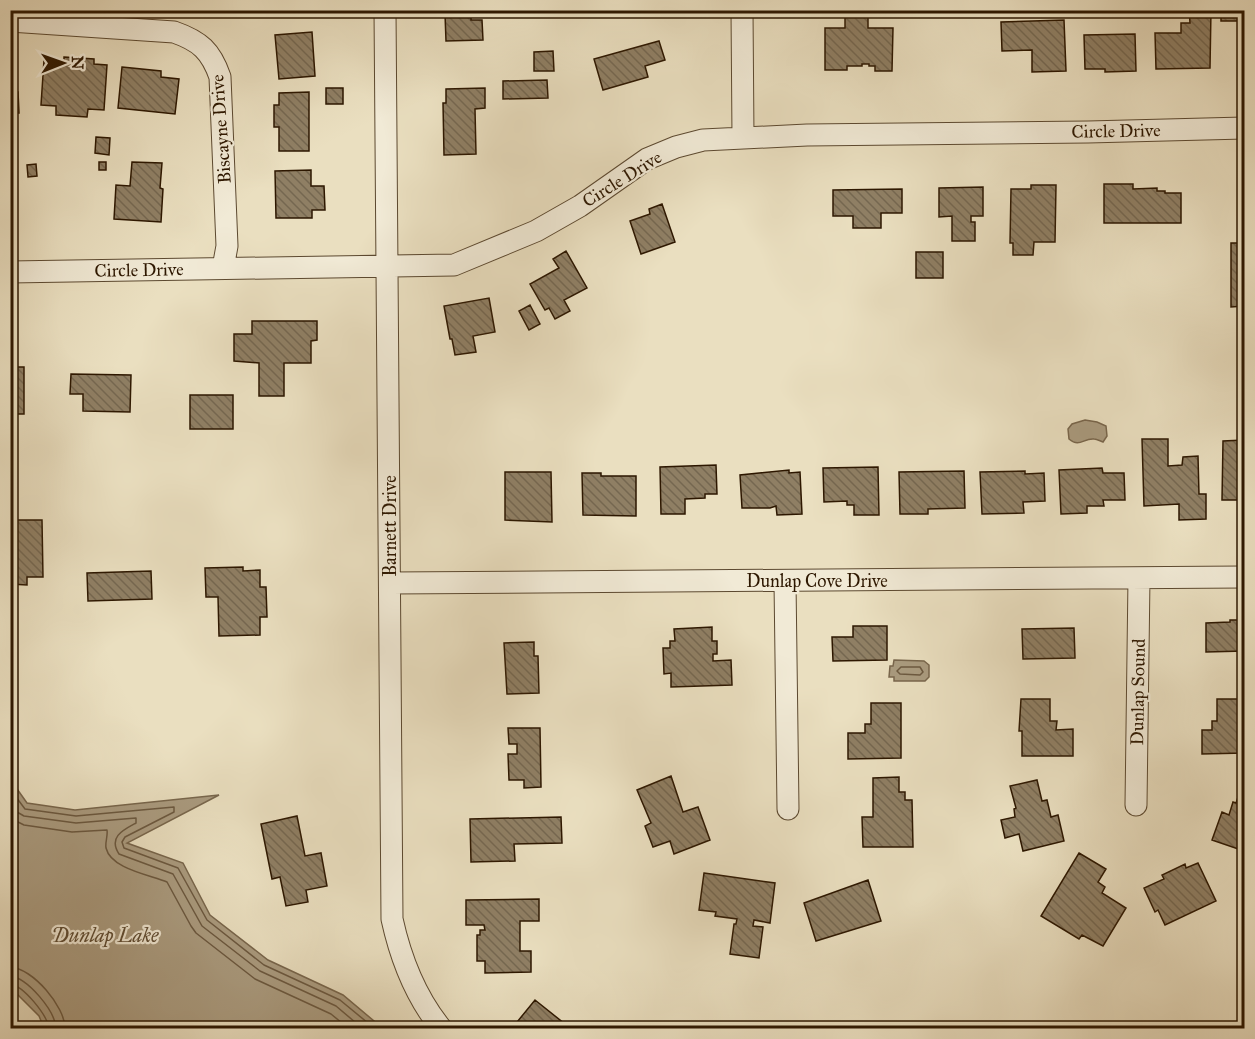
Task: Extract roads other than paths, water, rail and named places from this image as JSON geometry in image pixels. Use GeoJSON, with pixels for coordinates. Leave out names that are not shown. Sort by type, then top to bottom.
{"type":"FeatureCollection","features":[{"type":"Feature","properties":{"kind":"street","name":"Barnett Drive"},"geometry":{"type":"LineString","coordinates":[[385,10],[392,919],[399,952],[414,988],[441,1029]]}},
{"type":"Feature","properties":{"kind":"street"},"geometry":{"type":"LineString","coordinates":[[742,10],[743,138]]}},
{"type":"Feature","properties":{"kind":"street","name":"Biscayne Drive"},"geometry":{"type":"LineString","coordinates":[[10,21],[174,32],[191,38],[204,47],[215,63],[220,77],[227,246],[223,268]]}},
{"type":"Feature","properties":{"kind":"street","name":"Circle Drive"},"geometry":{"type":"LineString","coordinates":[[10,272],[454,265],[536,231],[580,206],[647,159],[676,147],[703,140],[807,135],[1245,128]]}},
{"type":"Feature","properties":{"kind":"street","name":"Dunlap Cove Drive"},"geometry":{"type":"LineString","coordinates":[[390,583],[1245,577]]}},
{"type":"Feature","properties":{"kind":"street","name":"Dunlap Sound"},"geometry":{"type":"LineString","coordinates":[[1136,805],[1139,578]]}},
{"type":"Feature","properties":{"kind":"street"},"geometry":{"type":"LineString","coordinates":[[785,582],[788,809]]}},
{"type":"Feature","properties":{"kind":"water"},"geometry":{"type":"Polygon","coordinates":[[[1085,420],[1106,426],[1107,436],[1103,442],[1090,439],[1076,443],[1069,439],[1068,429],[1072,424],[1085,420]]]}},
{"type":"Feature","properties":{"kind":"water"},"geometry":{"type":"Polygon","coordinates":[[[894,660],[924,661],[929,665],[929,677],[925,681],[894,681],[894,677],[889,677],[890,666],[893,666],[894,660]]]}},
{"type":"Feature","properties":{"kind":"water","name":"Dunlap Lake"},"geometry":{"type":"Polygon","coordinates":[[[10,779],[27,803],[75,810],[219,795],[127,843],[183,863],[210,915],[268,960],[343,995],[381,1028],[44,1028],[39,1016],[11,988],[10,779]]]}}]}
